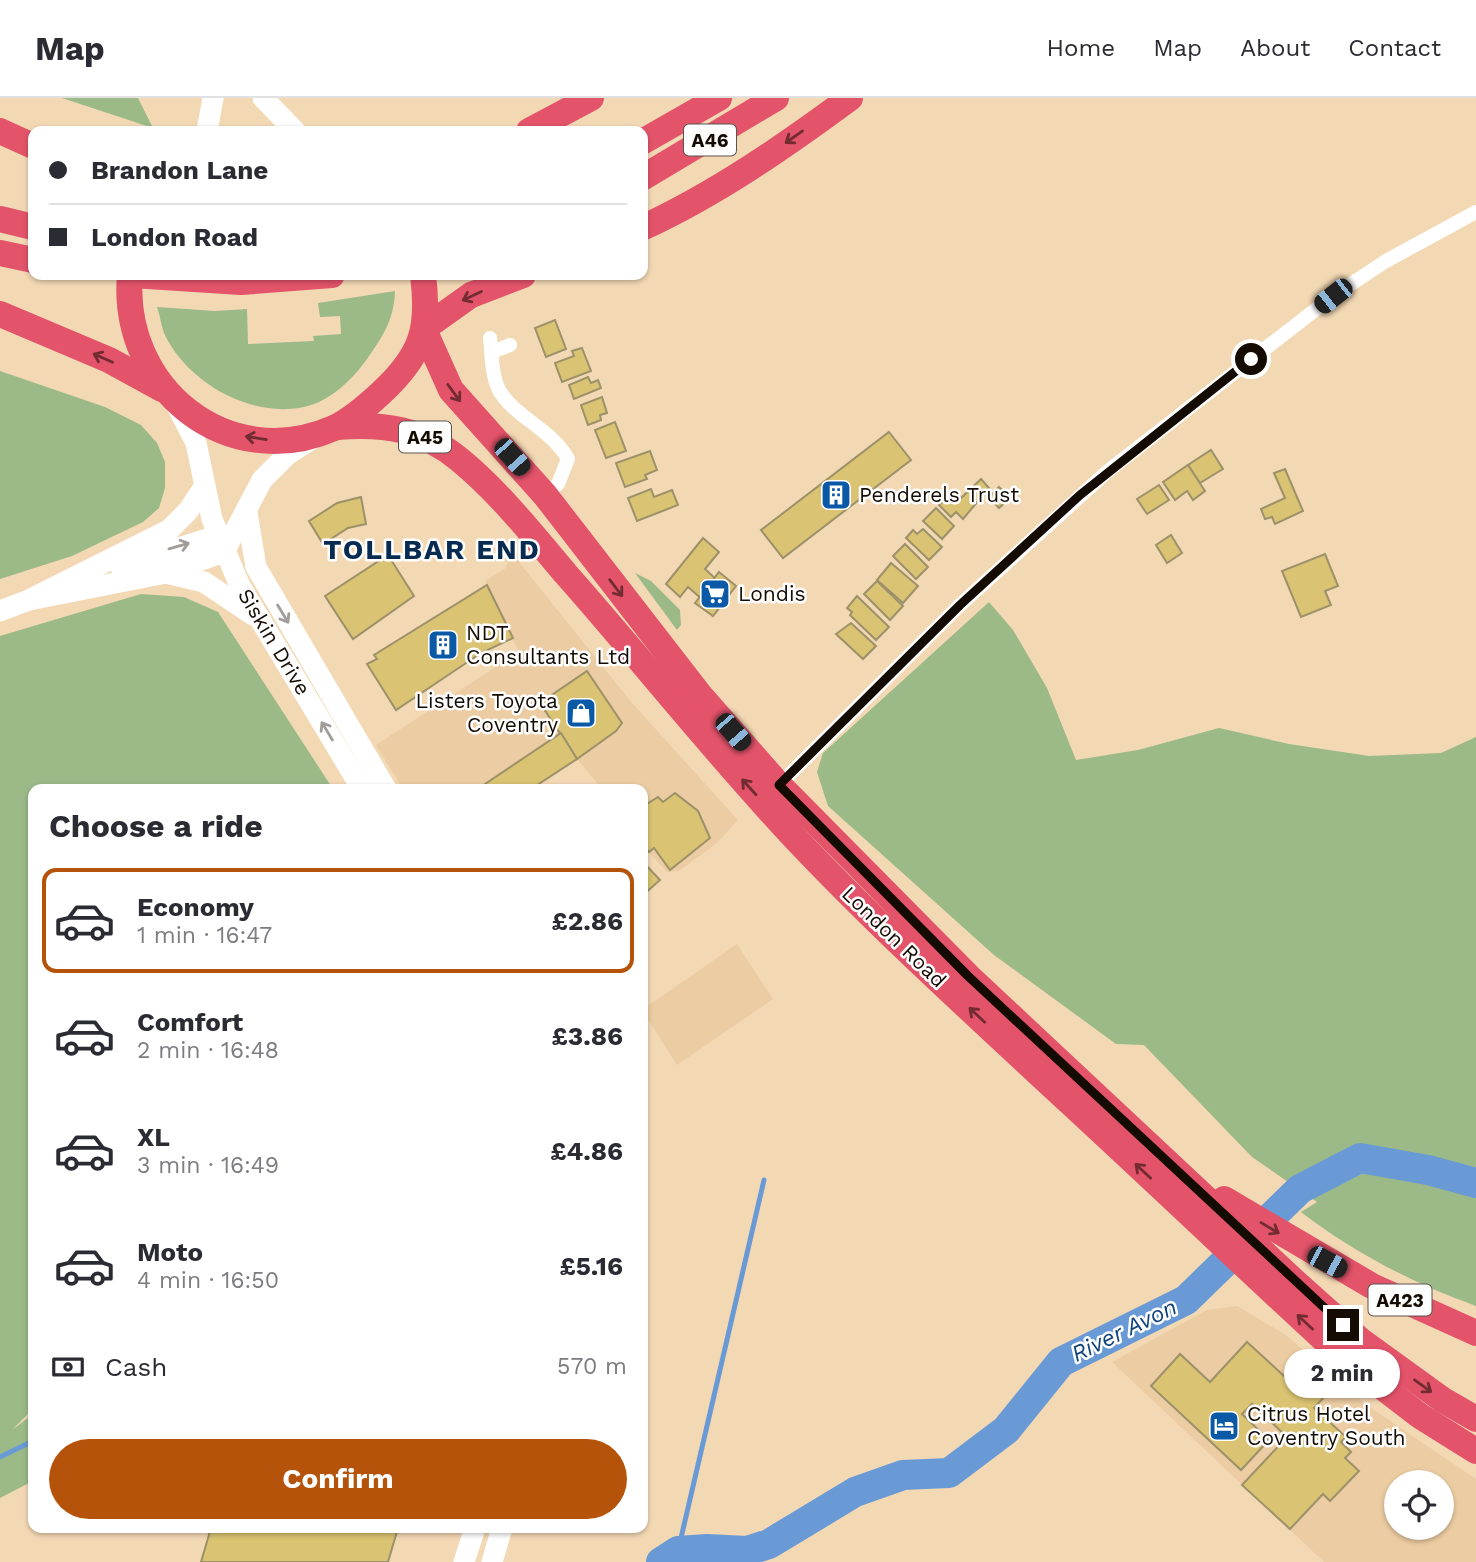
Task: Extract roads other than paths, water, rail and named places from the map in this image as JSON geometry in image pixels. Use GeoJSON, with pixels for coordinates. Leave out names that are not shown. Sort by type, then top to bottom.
{"type":"FeatureCollection","features":[{"type":"Feature","properties":{"kind":"highway"},"geometry":{"type":"LineString","coordinates":[[538,126],[591,98]]}},
{"type":"Feature","properties":{"kind":"highway","name":"A46"},"geometry":{"type":"LineString","coordinates":[[648,139],[719,98]]}},
{"type":"Feature","properties":{"kind":"highway","name":"A46"},"geometry":{"type":"LineString","coordinates":[[648,174],[776,98]]}},
{"type":"Feature","properties":{"kind":"highway"},"geometry":{"type":"LineString","coordinates":[[648,225],[673,214],[756,164],[850,98]]}},
{"type":"Feature","properties":{"kind":"highway"},"geometry":{"type":"LineString","coordinates":[[0,131],[28,144]]}},
{"type":"Feature","properties":{"kind":"highway"},"geometry":{"type":"LineString","coordinates":[[0,219],[28,226]]}},
{"type":"Feature","properties":{"kind":"highway"},"geometry":{"type":"LineString","coordinates":[[0,253],[28,259]]}},
{"type":"Feature","properties":{"kind":"highway"},"geometry":{"type":"LineString","coordinates":[[131,280],[130,306],[143,355],[169,397]]}},
{"type":"Feature","properties":{"kind":"highway"},"geometry":{"type":"LineString","coordinates":[[210,280],[268,280]]}},
{"type":"Feature","properties":{"kind":"highway"},"geometry":{"type":"LineString","coordinates":[[423,280],[425,329]]}},
{"type":"Feature","properties":{"kind":"highway"},"geometry":{"type":"LineString","coordinates":[[0,314],[109,360],[212,426],[250,438],[286,440],[330,429],[365,408],[392,383],[425,329],[471,295],[510,280]]}},
{"type":"Feature","properties":{"kind":"highway","name":"London Road"},"geometry":{"type":"LineString","coordinates":[[425,329],[451,390],[545,495],[693,686],[779,785],[968,976],[1186,1177]]}},
{"type":"Feature","properties":{"kind":"highway","name":"London Road"},"geometry":{"type":"LineString","coordinates":[[330,429],[364,424],[408,430],[431,439],[458,458],[496,493],[611,625],[681,713],[794,838],[897,941],[1205,1203],[1286,1289],[1343,1357],[1420,1416],[1476,1451]]}},
{"type":"Feature","properties":{"kind":"highway","name":"A423"},"geometry":{"type":"LineString","coordinates":[[1186,1177],[1205,1203],[1414,1307],[1476,1333]]}},
{"type":"Feature","properties":{"kind":"highway","name":"London Road"},"geometry":{"type":"LineString","coordinates":[[1286,1289],[1443,1400],[1476,1419]]}},
{"type":"Feature","properties":{"kind":"street"},"geometry":{"type":"LineString","coordinates":[[208,126],[213,98]]}},
{"type":"Feature","properties":{"kind":"street"},"geometry":{"type":"LineString","coordinates":[[263,98],[290,126]]}},
{"type":"Feature","properties":{"kind":"street"},"geometry":{"type":"LineString","coordinates":[[779,785],[960,605],[1098,479],[1333,296],[1386,261],[1476,212]]}},
{"type":"Feature","properties":{"kind":"street"},"geometry":{"type":"LineString","coordinates":[[510,345],[491,345],[498,387],[509,402],[557,443],[568,459],[558,484],[545,495]]}},
{"type":"Feature","properties":{"kind":"street","name":"Siskin Drive"},"geometry":{"type":"LineString","coordinates":[[169,397],[196,443],[204,487],[224,543],[260,620],[359,784]]}},
{"type":"Feature","properties":{"kind":"street"},"geometry":{"type":"LineString","coordinates":[[29,600],[166,573],[224,543],[247,511],[253,492],[275,467],[330,429]]}},
{"type":"Feature","properties":{"kind":"street"},"geometry":{"type":"LineString","coordinates":[[0,611],[29,600],[169,530],[188,511],[204,487]]}},
{"type":"Feature","properties":{"kind":"street","name":"Siskin Drive"},"geometry":{"type":"LineString","coordinates":[[247,511],[251,553],[280,610],[383,784]]}},
{"type":"Feature","properties":{"kind":"street"},"geometry":{"type":"LineString","coordinates":[[67,581],[224,543],[251,553]]}},
{"type":"Feature","properties":{"kind":"street"},"geometry":{"type":"LineString","coordinates":[[166,573],[204,582],[260,620]]}},
{"type":"Feature","properties":{"kind":"street"},"geometry":{"type":"LineString","coordinates":[[464,1562],[473,1533]]}},
{"type":"Feature","properties":{"kind":"street"},"geometry":{"type":"LineString","coordinates":[[492,1562],[501,1533]]}},
{"type":"Feature","properties":{"kind":"waterway","name":"River Avon"},"geometry":{"type":"LineString","coordinates":[[661,1562],[678,1551],[747,1551],[769,1544],[855,1492],[903,1475],[949,1473],[1006,1430],[1061,1362],[1186,1300],[1300,1189],[1360,1158],[1428,1170],[1476,1183]]}},
{"type":"Feature","properties":{"kind":"waterway"},"geometry":{"type":"LineString","coordinates":[[678,1551],[764,1180]]}},
{"type":"Feature","properties":{"kind":"waterway"},"geometry":{"type":"LineString","coordinates":[[0,1457],[28,1443]]}},
{"type":"Feature","properties":{"kind":"place","name":"Penderels Trust"},"geometry":{"type":"Point","coordinates":[836,495]}},
{"type":"Feature","properties":{"kind":"place","name":"Londis"},"geometry":{"type":"Point","coordinates":[715,594]}},
{"type":"Feature","properties":{"kind":"place","name":"NDT Consultants Ltd"},"geometry":{"type":"Point","coordinates":[443,645]}},
{"type":"Feature","properties":{"kind":"place","name":"Listers Toyota Coventry"},"geometry":{"type":"Point","coordinates":[581,713]}},
{"type":"Feature","properties":{"kind":"place","name":"Citrus Hotel Coventry South"},"geometry":{"type":"Point","coordinates":[1224,1426]}},
{"type":"Feature","properties":{"kind":"district","name":"TOLLBAR END"},"geometry":{"type":"Point","coordinates":[432,549]}}]}
